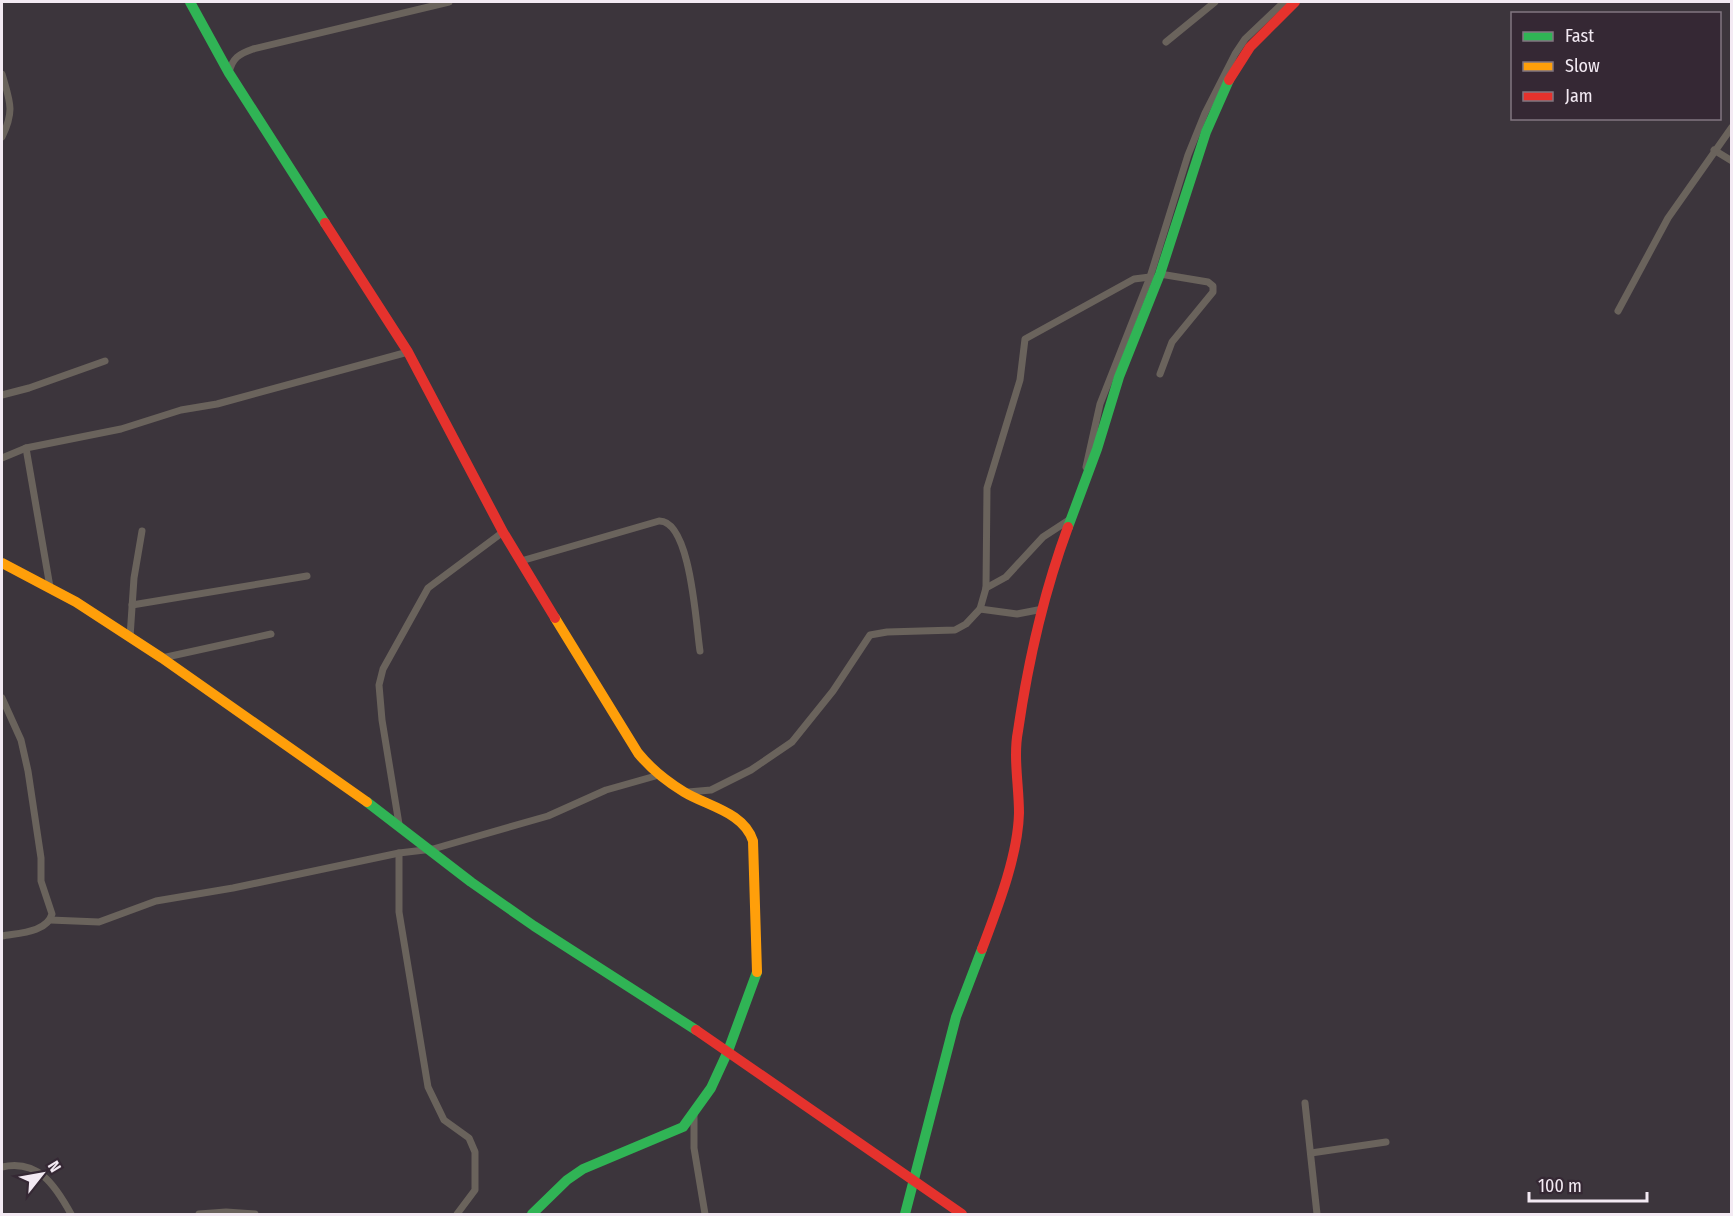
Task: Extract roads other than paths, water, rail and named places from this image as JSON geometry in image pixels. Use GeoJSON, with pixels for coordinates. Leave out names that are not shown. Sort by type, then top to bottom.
{"type":"FeatureCollection","features":[{"type":"Feature","properties":{"kind":"street"},"geometry":{"type":"LineString","coordinates":[[190,2],[230,73],[408,352],[503,532],[638,753],[658,775],[684,792],[743,822],[750,831],[753,841],[758,968],[728,1051],[711,1088],[694,1115],[683,1127],[583,1169],[567,1180],[532,1215]]}},
{"type":"Feature","properties":{"kind":"street"},"geometry":{"type":"LineString","coordinates":[[230,73],[231,62],[253,49],[448,2]]}},
{"type":"Feature","properties":{"kind":"street"},"geometry":{"type":"LineString","coordinates":[[1166,42],[1215,2]]}},
{"type":"Feature","properties":{"kind":"street"},"geometry":{"type":"LineString","coordinates":[[1155,275],[1188,155],[1205,113],[1240,46],[1284,2]]}},
{"type":"Feature","properties":{"kind":"street"},"geometry":{"type":"LineString","coordinates":[[905,1215],[956,1017],[996,912],[1015,842],[1018,815],[1017,732],[1051,573],[1069,520],[1082,491],[1119,377],[1206,132],[1233,72],[1250,47],[1295,2]]}},
{"type":"Feature","properties":{"kind":"street"},"geometry":{"type":"LineString","coordinates":[[2,74],[11,108],[9,122],[2,137]]}},
{"type":"Feature","properties":{"kind":"street"},"geometry":{"type":"LineString","coordinates":[[1618,311],[1668,218],[1731,127]]}},
{"type":"Feature","properties":{"kind":"street"},"geometry":{"type":"LineString","coordinates":[[1714,150],[1731,161]]}},
{"type":"Feature","properties":{"kind":"street"},"geometry":{"type":"LineString","coordinates":[[684,792],[711,790],[751,770],[792,742],[833,691],[870,635],[886,632],[955,630],[966,624],[980,609],[986,588],[987,488],[1020,380],[1024,339],[1029,334],[1134,279],[1155,275],[1208,282],[1213,285],[1214,292],[1172,342],[1160,374]]}},
{"type":"Feature","properties":{"kind":"street"},"geometry":{"type":"LineString","coordinates":[[2,458],[26,448],[121,429],[181,410],[217,404],[408,352]]}},
{"type":"Feature","properties":{"kind":"street"},"geometry":{"type":"LineString","coordinates":[[2,395],[105,361]]}},
{"type":"Feature","properties":{"kind":"street"},"geometry":{"type":"LineString","coordinates":[[26,448],[50,587]]}},
{"type":"Feature","properties":{"kind":"street"},"geometry":{"type":"LineString","coordinates":[[986,588],[1006,577],[1043,537],[1069,520]]}},
{"type":"Feature","properties":{"kind":"street"},"geometry":{"type":"LineString","coordinates":[[521,561],[659,521],[668,522],[676,530],[687,560],[700,651]]}},
{"type":"Feature","properties":{"kind":"street"},"geometry":{"type":"LineString","coordinates":[[130,637],[142,531]]}},
{"type":"Feature","properties":{"kind":"street"},"geometry":{"type":"LineString","coordinates":[[399,824],[382,720],[379,685],[383,669],[428,588],[503,532]]}},
{"type":"Feature","properties":{"kind":"street"},"geometry":{"type":"LineString","coordinates":[[2,563],[50,587],[162,658],[399,824],[433,849],[471,882],[534,926],[728,1051],[962,1215]]}},
{"type":"Feature","properties":{"kind":"street"},"geometry":{"type":"LineString","coordinates":[[132,605],[308,576]]}},
{"type":"Feature","properties":{"kind":"street"},"geometry":{"type":"LineString","coordinates":[[980,609],[1017,614],[1043,609]]}},
{"type":"Feature","properties":{"kind":"street"},"geometry":{"type":"LineString","coordinates":[[162,658],[271,634]]}},
{"type":"Feature","properties":{"kind":"street"},"geometry":{"type":"LineString","coordinates":[[2,698],[21,740],[28,771],[41,858],[41,881],[52,914],[50,920]]}},
{"type":"Feature","properties":{"kind":"street"},"geometry":{"type":"LineString","coordinates":[[2,936],[34,930],[50,920],[99,922],[156,901],[233,888],[399,853],[433,849],[548,816],[606,790],[658,775]]}},
{"type":"Feature","properties":{"kind":"street"},"geometry":{"type":"LineString","coordinates":[[399,853],[399,912],[428,1087],[444,1120],[469,1138],[475,1152],[475,1190],[457,1215]]}},
{"type":"Feature","properties":{"kind":"street"},"geometry":{"type":"LineString","coordinates":[[1305,1103],[1317,1215]]}},
{"type":"Feature","properties":{"kind":"street"},"geometry":{"type":"LineString","coordinates":[[694,1115],[694,1148],[705,1215]]}},
{"type":"Feature","properties":{"kind":"street"},"geometry":{"type":"LineString","coordinates":[[1311,1153],[1386,1142]]}},
{"type":"Feature","properties":{"kind":"street"},"geometry":{"type":"LineString","coordinates":[[2,1167],[21,1165],[42,1173],[52,1184],[70,1215]]}},
{"type":"Feature","properties":{"kind":"street"},"geometry":{"type":"LineString","coordinates":[[199,1215],[226,1212],[255,1215]]}}]}
